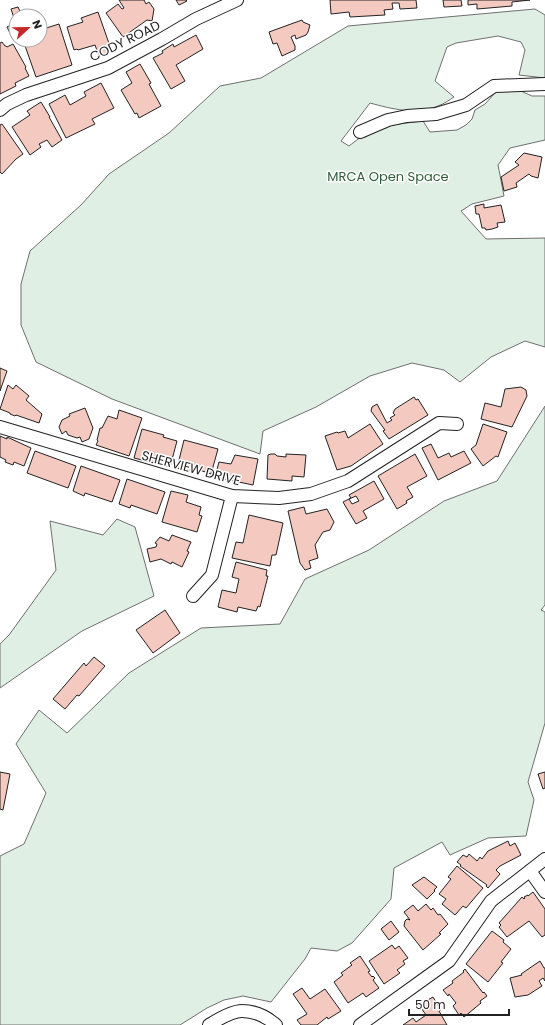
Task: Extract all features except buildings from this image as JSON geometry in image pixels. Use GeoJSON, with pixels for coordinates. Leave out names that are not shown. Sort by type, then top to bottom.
{"type":"FeatureCollection","features":[{"type":"Feature","properties":{"kind":"street","name":"CODY ROAD"},"geometry":{"type":"LineString","coordinates":[[0,110],[7,104],[26,95],[108,68],[162,40],[196,18],[237,0]]}},
{"type":"Feature","properties":{"kind":"street"},"geometry":{"type":"LineString","coordinates":[[360,132],[388,120],[407,116],[436,114],[466,105],[494,86],[545,84]]}},
{"type":"Feature","properties":{"kind":"street","name":"SHERVIEW DRIVE"},"geometry":{"type":"LineString","coordinates":[[0,427],[232,496],[279,498],[311,494],[348,481],[439,423],[457,424]]}},
{"type":"Feature","properties":{"kind":"street"},"geometry":{"type":"LineString","coordinates":[[193,596],[212,575],[232,496]]}},
{"type":"Feature","properties":{"kind":"street"},"geometry":{"type":"LineString","coordinates":[[360,1025],[449,961],[491,901],[545,859]]}},
{"type":"Feature","properties":{"kind":"street"},"geometry":{"type":"LineString","coordinates":[[530,871],[545,892]]}},
{"type":"Feature","properties":{"kind":"street"},"geometry":{"type":"LineString","coordinates":[[209,1025],[241,1011],[265,1016],[276,1025]]}},
{"type":"Feature","properties":{"kind":"green space","name":"MRCA Open Space"},"geometry":{"type":"Polygon","coordinates":[[[535,9],[545,15],[545,78],[519,75],[525,50],[521,42],[498,36],[456,43],[447,47],[435,81],[454,97],[429,109],[412,111],[395,109],[370,103],[341,141],[349,146],[362,136],[366,137],[378,129],[386,128],[390,125],[423,121],[430,132],[457,130],[466,125],[472,119],[475,110],[485,104],[495,93],[504,89],[514,88],[532,96],[545,96],[545,140],[510,148],[498,165],[504,196],[472,204],[461,211],[486,239],[545,238],[545,347],[525,341],[491,357],[460,382],[444,370],[412,363],[370,376],[316,407],[263,431],[260,454],[112,399],[36,362],[21,325],[21,284],[30,251],[81,205],[109,174],[169,133],[220,86],[261,78],[348,26],[535,9]]]}},
{"type":"Feature","properties":{"kind":"green space"},"geometry":{"type":"Polygon","coordinates":[[[545,406],[545,605],[541,610],[545,612],[545,723],[528,782],[534,800],[526,836],[488,838],[450,855],[442,842],[394,868],[391,899],[352,943],[337,951],[311,948],[305,959],[271,1002],[243,996],[224,1000],[207,1008],[180,1025],[0,1025],[0,856],[24,844],[46,793],[16,744],[39,710],[67,733],[129,673],[201,628],[280,624],[305,579],[369,550],[444,501],[497,481],[545,406]]]}},
{"type":"Feature","properties":{"kind":"green space"},"geometry":{"type":"Polygon","coordinates":[[[117,519],[135,527],[154,596],[82,631],[0,688],[0,644],[9,635],[56,570],[50,521],[103,535],[117,519]]]}}]}
